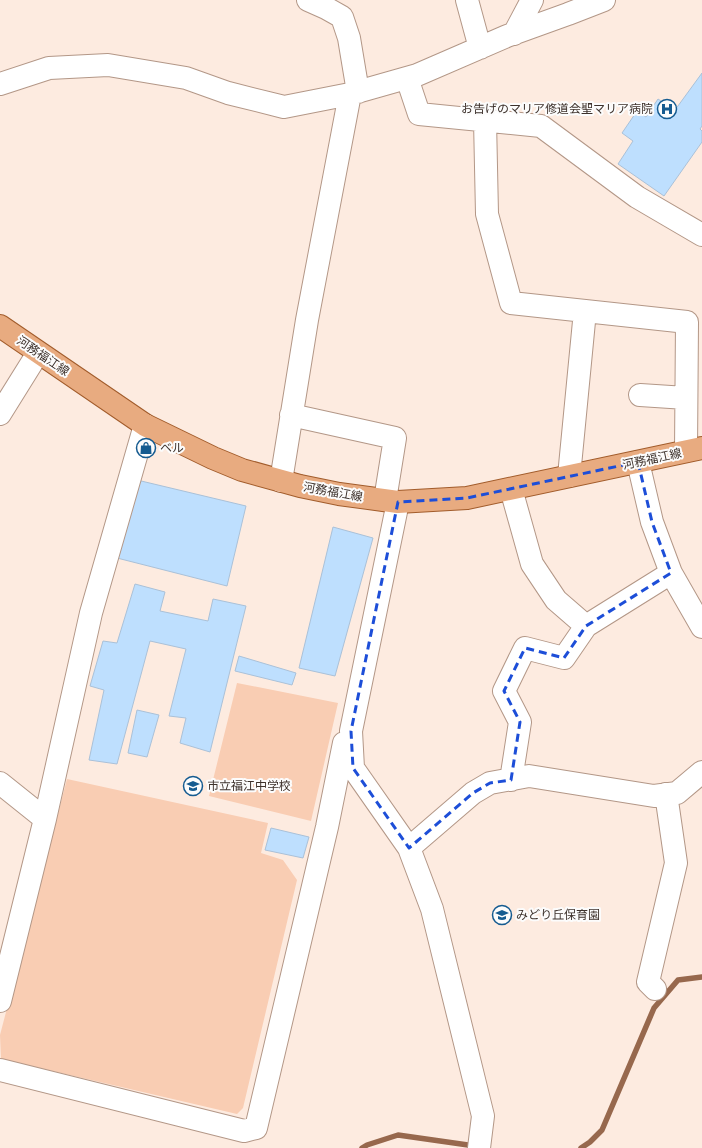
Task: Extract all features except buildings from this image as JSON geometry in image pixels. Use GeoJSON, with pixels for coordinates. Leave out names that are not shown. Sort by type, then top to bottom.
{"type":"FeatureCollection","features":[{"type":"Feature","properties":{"kind":"main road","name":"河務福江線"},"geometry":{"type":"LineString","coordinates":[[0,326],[144,425],[242,470],[280,481],[339,494],[392,501],[467,498],[694,450]]}},
{"type":"Feature","properties":{"kind":"street"},"geometry":{"type":"LineString","coordinates":[[280,481],[307,320],[354,93],[349,38],[342,17],[308,0]]}},
{"type":"Feature","properties":{"kind":"street"},"geometry":{"type":"LineString","coordinates":[[467,0],[480,48]]}},
{"type":"Feature","properties":{"kind":"street"},"geometry":{"type":"LineString","coordinates":[[514,34],[532,0]]}},
{"type":"Feature","properties":{"kind":"street"},"geometry":{"type":"LineString","coordinates":[[0,84],[49,68],[108,65],[186,78],[228,93],[284,107],[354,93],[417,75],[514,34],[604,0]]}},
{"type":"Feature","properties":{"kind":"street"},"geometry":{"type":"LineString","coordinates":[[407,78],[419,114],[541,126],[636,197],[702,235]]}},
{"type":"Feature","properties":{"kind":"street"},"geometry":{"type":"LineString","coordinates":[[484,120],[486,214],[511,303],[687,322],[686,398],[694,450]]}},
{"type":"Feature","properties":{"kind":"street"},"geometry":{"type":"LineString","coordinates":[[569,476],[585,311]]}},
{"type":"Feature","properties":{"kind":"street"},"geometry":{"type":"LineString","coordinates":[[0,414],[38,353]]}},
{"type":"Feature","properties":{"kind":"street"},"geometry":{"type":"LineString","coordinates":[[640,395],[686,398]]}},
{"type":"Feature","properties":{"kind":"street"},"geometry":{"type":"LineString","coordinates":[[291,415],[395,438],[392,501],[351,731],[353,768],[409,848],[432,909],[483,1116],[479,1148]]}},
{"type":"Feature","properties":{"kind":"street"},"geometry":{"type":"LineString","coordinates":[[0,1001],[45,819],[91,613],[144,425]]}},
{"type":"Feature","properties":{"kind":"street"},"geometry":{"type":"LineString","coordinates":[[638,462],[652,522],[671,573],[702,627]]}},
{"type":"Feature","properties":{"kind":"street"},"geometry":{"type":"LineString","coordinates":[[511,489],[532,564],[556,600],[586,626]]}},
{"type":"Feature","properties":{"kind":"street"},"geometry":{"type":"LineString","coordinates":[[511,780],[520,722],[504,691],[525,648],[564,658],[586,626],[671,573]]}},
{"type":"Feature","properties":{"kind":"street"},"geometry":{"type":"LineString","coordinates":[[0,1070],[244,1130],[256,1128],[327,827],[345,740],[351,731]]}},
{"type":"Feature","properties":{"kind":"street"},"geometry":{"type":"LineString","coordinates":[[409,848],[473,793],[490,784],[529,776],[654,796],[677,793],[702,772]]}},
{"type":"Feature","properties":{"kind":"street"},"geometry":{"type":"LineString","coordinates":[[0,783],[45,819]]}},
{"type":"Feature","properties":{"kind":"street"},"geometry":{"type":"LineString","coordinates":[[655,989],[648,982],[676,863],[666,794]]}},
{"type":"Feature","properties":{"kind":"highlighted area"},"geometry":{"type":"Polygon","coordinates":[[[638,462],[652,522],[671,573],[586,626],[564,658],[525,648],[504,691],[520,722],[511,780],[490,783],[473,793],[409,848],[353,768],[351,731],[398,502],[467,498],[638,462]]]}},
{"type":"Feature","properties":{"kind":"shaded area"},"geometry":{"type":"Polygon","coordinates":[[[237,683],[338,703],[311,821],[209,796],[237,683]]]}},
{"type":"Feature","properties":{"kind":"shaded area"},"geometry":{"type":"Polygon","coordinates":[[[67,779],[268,823],[261,853],[283,860],[297,880],[243,1108],[237,1114],[1,1059],[0,1035],[67,779]]]}},
{"type":"Feature","properties":{"kind":"waterway"},"geometry":{"type":"LineString","coordinates":[[581,1148],[590,1142],[602,1130],[654,1008],[678,980],[702,977]]}},
{"type":"Feature","properties":{"kind":"waterway"},"geometry":{"type":"LineString","coordinates":[[362,1148],[398,1135],[475,1146]]}},
{"type":"Feature","properties":{"kind":"place","name":"お告げのマリア修道会聖マリア病院"},"geometry":{"type":"Point","coordinates":[667,109]}},
{"type":"Feature","properties":{"kind":"place","name":"ベル"},"geometry":{"type":"Point","coordinates":[146,448]}},
{"type":"Feature","properties":{"kind":"place","name":"市立福江中学校"},"geometry":{"type":"Point","coordinates":[193,786]}},
{"type":"Feature","properties":{"kind":"place","name":"みどり丘保育園"},"geometry":{"type":"Point","coordinates":[502,915]}}]}
